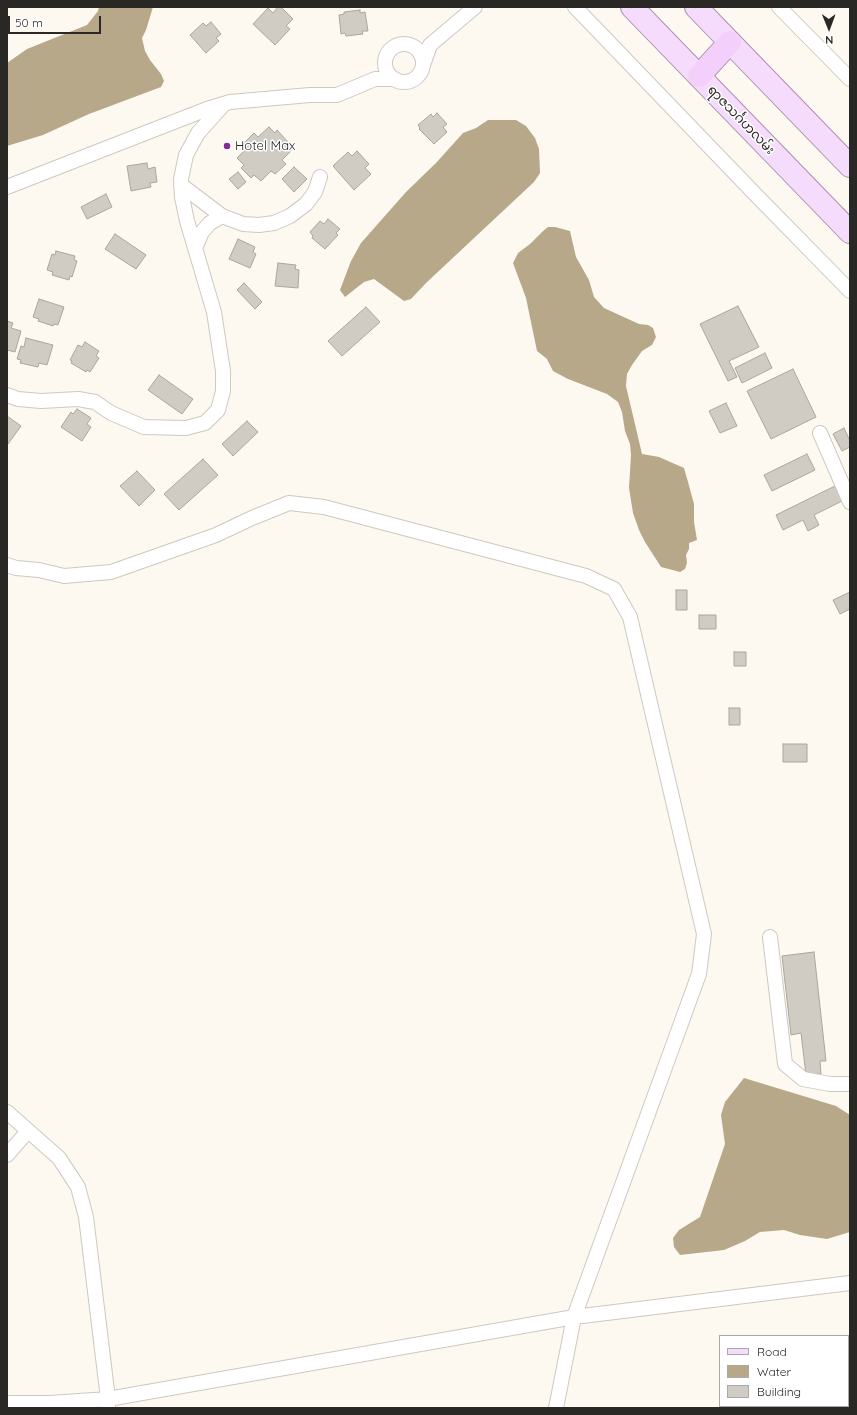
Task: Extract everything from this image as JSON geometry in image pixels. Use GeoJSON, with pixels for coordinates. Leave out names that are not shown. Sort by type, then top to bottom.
{"type":"FeatureCollection","features":[{"type":"Feature","properties":{"kind":"highway"},"geometry":{"type":"LineString","coordinates":[[699,76],[730,42]]}},
{"type":"Feature","properties":{"kind":"main road","name":"ရာဇသင်္ဂဟလမ်း"},"geometry":{"type":"LineString","coordinates":[[632,7],[850,232]]}},
{"type":"Feature","properties":{"kind":"main road"},"geometry":{"type":"LineString","coordinates":[[696,7],[850,166]]}},
{"type":"Feature","properties":{"kind":"street"},"geometry":{"type":"LineString","coordinates":[[430,45],[404,44],[397,45],[391,49],[387,54],[386,64],[388,73],[398,81],[405,82],[417,77],[421,72],[430,45],[475,7]]}},
{"type":"Feature","properties":{"kind":"street"},"geometry":{"type":"LineString","coordinates":[[576,7],[850,291]]}},
{"type":"Feature","properties":{"kind":"street"},"geometry":{"type":"LineString","coordinates":[[779,7],[850,79]]}},
{"type":"Feature","properties":{"kind":"street"},"geometry":{"type":"LineString","coordinates":[[412,45],[420,53],[423,59],[423,65]]}},
{"type":"Feature","properties":{"kind":"street"},"geometry":{"type":"LineString","coordinates":[[375,79],[386,64]]}},
{"type":"Feature","properties":{"kind":"street"},"geometry":{"type":"LineString","coordinates":[[7,187],[207,109],[230,102],[272,98],[337,95],[375,79],[395,79]]}},
{"type":"Feature","properties":{"kind":"street"},"geometry":{"type":"LineString","coordinates":[[7,395],[18,399],[41,401],[78,399],[94,402],[111,413],[144,427],[186,428],[205,423],[218,410],[223,391],[223,371],[214,312],[182,197],[181,179],[186,155],[198,133],[224,104]]}},
{"type":"Feature","properties":{"kind":"street"},"geometry":{"type":"LineString","coordinates":[[181,185],[222,216],[243,224],[259,225],[274,223],[290,216],[306,204],[315,192],[320,177]]}},
{"type":"Feature","properties":{"kind":"street"},"geometry":{"type":"LineString","coordinates":[[195,248],[202,232],[210,223],[222,216]]}},
{"type":"Feature","properties":{"kind":"street"},"geometry":{"type":"LineString","coordinates":[[820,433],[850,502]]}},
{"type":"Feature","properties":{"kind":"street"},"geometry":{"type":"LineString","coordinates":[[7,565],[16,568],[39,570],[64,576],[112,572],[216,535],[289,503],[324,507],[586,576],[614,589],[630,617],[704,934],[699,974],[574,1317],[556,1408]]}},
{"type":"Feature","properties":{"kind":"street"},"geometry":{"type":"LineString","coordinates":[[770,937],[785,1064],[803,1079],[830,1084],[850,1084]]}},
{"type":"Feature","properties":{"kind":"street"},"geometry":{"type":"LineString","coordinates":[[7,1112],[59,1158],[78,1187],[86,1217],[108,1403]]}},
{"type":"Feature","properties":{"kind":"street"},"geometry":{"type":"LineString","coordinates":[[7,1155],[28,1131]]}},
{"type":"Feature","properties":{"kind":"street"},"geometry":{"type":"LineString","coordinates":[[7,1403],[108,1403],[574,1317],[850,1283]]}},
{"type":"Feature","properties":{"kind":"water"},"geometry":{"type":"Polygon","coordinates":[[[99,7],[153,7],[142,38],[145,51],[161,74],[164,81],[161,87],[89,114],[43,135],[7,146],[7,63],[27,49],[87,25],[98,11],[99,7]]]}},
{"type":"Feature","properties":{"kind":"water"},"geometry":{"type":"Polygon","coordinates":[[[488,120],[516,120],[526,126],[535,138],[539,149],[540,173],[534,182],[426,283],[411,299],[404,301],[374,279],[364,282],[345,297],[340,290],[351,261],[361,243],[406,192],[436,163],[463,133],[476,128],[488,120]]]}},
{"type":"Feature","properties":{"kind":"water"},"geometry":{"type":"Polygon","coordinates":[[[548,227],[555,227],[570,231],[576,257],[589,280],[594,297],[604,308],[639,324],[648,325],[653,328],[656,337],[652,345],[642,351],[632,365],[627,374],[626,386],[642,454],[659,457],[684,468],[694,504],[694,522],[697,540],[689,543],[689,549],[686,555],[687,563],[685,569],[680,572],[661,567],[639,530],[633,513],[629,488],[631,455],[630,444],[625,431],[622,412],[618,402],[607,394],[568,379],[553,371],[547,359],[537,351],[526,298],[513,263],[518,253],[548,227]]]}},
{"type":"Feature","properties":{"kind":"water"},"geometry":{"type":"Polygon","coordinates":[[[744,1078],[836,1106],[850,1115],[850,1232],[827,1239],[800,1235],[784,1230],[760,1232],[745,1241],[724,1250],[680,1255],[674,1247],[673,1238],[679,1230],[700,1217],[725,1144],[721,1115],[725,1102],[744,1078]]]}},
{"type":"Feature","properties":{"kind":"building"},"geometry":{"type":"Polygon","coordinates":[[[278,7],[281,7],[293,19],[286,26],[290,29],[275,45],[253,24],[268,8],[273,13],[278,7]]]}},
{"type":"Feature","properties":{"kind":"building"},"geometry":{"type":"Polygon","coordinates":[[[360,10],[360,13],[365,12],[368,31],[362,31],[363,34],[346,36],[345,33],[341,34],[339,15],[344,14],[344,12],[360,10]]]}},
{"type":"Feature","properties":{"kind":"building"},"geometry":{"type":"Polygon","coordinates":[[[211,22],[221,34],[216,38],[219,41],[206,53],[190,35],[203,23],[206,26],[211,22]]]}},
{"type":"Feature","properties":{"kind":"building"},"geometry":{"type":"Polygon","coordinates":[[[437,113],[447,124],[443,127],[447,132],[434,144],[419,129],[420,128],[418,125],[431,114],[433,117],[437,113]]]}},
{"type":"Feature","properties":{"kind":"building"},"geometry":{"type":"Polygon","coordinates":[[[269,127],[275,133],[277,130],[288,142],[286,144],[292,150],[282,160],[286,164],[275,174],[271,171],[261,181],[254,175],[251,178],[241,168],[244,165],[237,158],[248,147],[244,143],[254,133],[258,137],[269,127]]]}},
{"type":"Feature","properties":{"kind":"building"},"geometry":{"type":"Polygon","coordinates":[[[357,151],[369,164],[365,168],[371,174],[354,190],[333,166],[348,152],[352,156],[357,151]]]}},
{"type":"Feature","properties":{"kind":"building"},"geometry":{"type":"Polygon","coordinates":[[[147,163],[148,169],[155,167],[157,182],[150,183],[151,187],[131,191],[127,166],[147,163]]]}},
{"type":"Feature","properties":{"kind":"building"},"geometry":{"type":"Polygon","coordinates":[[[294,167],[307,179],[294,192],[282,179],[294,167]]]}},
{"type":"Feature","properties":{"kind":"building"},"geometry":{"type":"Polygon","coordinates":[[[238,172],[246,182],[238,189],[229,179],[238,172]]]}},
{"type":"Feature","properties":{"kind":"building"},"geometry":{"type":"Polygon","coordinates":[[[106,194],[112,207],[87,219],[81,207],[106,194]]]}},
{"type":"Feature","properties":{"kind":"building"},"geometry":{"type":"Polygon","coordinates":[[[328,219],[340,229],[336,233],[338,235],[325,249],[312,238],[313,236],[310,232],[320,221],[324,224],[328,219]]]}},
{"type":"Feature","properties":{"kind":"building"},"geometry":{"type":"Polygon","coordinates":[[[115,234],[146,255],[136,269],[105,249],[115,234]]]}},
{"type":"Feature","properties":{"kind":"building"},"geometry":{"type":"Polygon","coordinates":[[[238,239],[255,247],[253,252],[256,254],[250,268],[229,259],[238,239]]]}},
{"type":"Feature","properties":{"kind":"building"},"geometry":{"type":"Polygon","coordinates":[[[56,251],[75,256],[74,260],[77,261],[72,277],[70,276],[69,280],[52,275],[53,272],[47,270],[52,254],[55,255],[56,251]]]}},
{"type":"Feature","properties":{"kind":"building"},"geometry":{"type":"Polygon","coordinates":[[[278,263],[296,265],[295,269],[299,270],[298,288],[275,286],[278,263]]]}},
{"type":"Feature","properties":{"kind":"building"},"geometry":{"type":"Polygon","coordinates":[[[244,283],[262,302],[255,309],[237,290],[244,283]]]}},
{"type":"Feature","properties":{"kind":"building"},"geometry":{"type":"Polygon","coordinates":[[[39,299],[64,307],[58,325],[54,324],[53,326],[38,321],[39,319],[33,317],[39,299]]]}},
{"type":"Feature","properties":{"kind":"building"},"geometry":{"type":"Polygon","coordinates":[[[738,306],[759,347],[729,361],[737,377],[728,381],[700,324],[738,306]]]}},
{"type":"Feature","properties":{"kind":"building"},"geometry":{"type":"Polygon","coordinates":[[[366,307],[380,322],[342,356],[328,341],[366,307]]]}},
{"type":"Feature","properties":{"kind":"building"},"geometry":{"type":"Polygon","coordinates":[[[7,321],[13,323],[11,328],[21,331],[15,352],[7,350],[7,321]]]}},
{"type":"Feature","properties":{"kind":"building"},"geometry":{"type":"Polygon","coordinates":[[[26,338],[53,345],[47,365],[39,363],[38,367],[20,363],[21,360],[17,359],[21,346],[24,347],[26,338]]]}},
{"type":"Feature","properties":{"kind":"building"},"geometry":{"type":"Polygon","coordinates":[[[85,342],[99,351],[96,356],[99,358],[90,372],[87,370],[86,372],[71,363],[72,361],[70,360],[78,345],[82,347],[85,342]]]}},
{"type":"Feature","properties":{"kind":"building"},"geometry":{"type":"Polygon","coordinates":[[[765,353],[772,368],[742,383],[735,368],[765,353]]]}},
{"type":"Feature","properties":{"kind":"building"},"geometry":{"type":"Polygon","coordinates":[[[793,369],[816,417],[771,439],[747,391],[793,369]]]}},
{"type":"Feature","properties":{"kind":"building"},"geometry":{"type":"Polygon","coordinates":[[[159,375],[193,399],[182,414],[148,390],[159,375]]]}},
{"type":"Feature","properties":{"kind":"building"},"geometry":{"type":"Polygon","coordinates":[[[726,403],[737,426],[720,433],[709,411],[726,403]]]}},
{"type":"Feature","properties":{"kind":"building"},"geometry":{"type":"Polygon","coordinates":[[[77,409],[91,418],[87,424],[91,427],[82,441],[61,427],[71,412],[73,414],[77,409]]]}},
{"type":"Feature","properties":{"kind":"building"},"geometry":{"type":"Polygon","coordinates":[[[7,416],[21,426],[8,444],[7,443],[7,416]]]}},
{"type":"Feature","properties":{"kind":"building"},"geometry":{"type":"Polygon","coordinates":[[[247,421],[258,432],[233,456],[222,444],[247,421]]]}},
{"type":"Feature","properties":{"kind":"building"},"geometry":{"type":"Polygon","coordinates":[[[844,428],[850,441],[850,447],[842,451],[833,434],[844,428]]]}},
{"type":"Feature","properties":{"kind":"building"},"geometry":{"type":"Polygon","coordinates":[[[807,454],[815,470],[772,491],[764,475],[807,454]]]}},
{"type":"Feature","properties":{"kind":"building"},"geometry":{"type":"Polygon","coordinates":[[[203,459],[218,475],[179,510],[164,494],[203,459]]]}},
{"type":"Feature","properties":{"kind":"building"},"geometry":{"type":"Polygon","coordinates":[[[137,471],[155,490],[139,506],[120,486],[137,471]]]}},
{"type":"Feature","properties":{"kind":"building"},"geometry":{"type":"Polygon","coordinates":[[[837,485],[844,500],[814,515],[819,525],[808,531],[803,520],[783,530],[776,515],[837,485]]]}},
{"type":"Feature","properties":{"kind":"building"},"geometry":{"type":"Polygon","coordinates":[[[676,590],[687,590],[687,610],[676,610],[676,590]]]}},
{"type":"Feature","properties":{"kind":"building"},"geometry":{"type":"Polygon","coordinates":[[[850,592],[850,609],[840,614],[833,600],[850,592]]]}},
{"type":"Feature","properties":{"kind":"building"},"geometry":{"type":"Polygon","coordinates":[[[699,615],[716,615],[716,629],[699,629],[699,615]]]}},
{"type":"Feature","properties":{"kind":"building"},"geometry":{"type":"Polygon","coordinates":[[[734,652],[746,652],[746,666],[734,666],[734,652]]]}},
{"type":"Feature","properties":{"kind":"building"},"geometry":{"type":"Polygon","coordinates":[[[729,708],[740,708],[740,725],[729,725],[729,708]]]}},
{"type":"Feature","properties":{"kind":"building"},"geometry":{"type":"Polygon","coordinates":[[[783,744],[807,744],[807,762],[783,762],[783,744]]]}},
{"type":"Feature","properties":{"kind":"building"},"geometry":{"type":"Polygon","coordinates":[[[814,952],[826,1061],[820,1061],[821,1074],[806,1075],[801,1033],[791,1035],[782,956],[814,952]]]}},
{"type":"Feature","properties":{"kind":"place","name":"Hotel Max"},"geometry":{"type":"Point","coordinates":[227,146]}}]}
